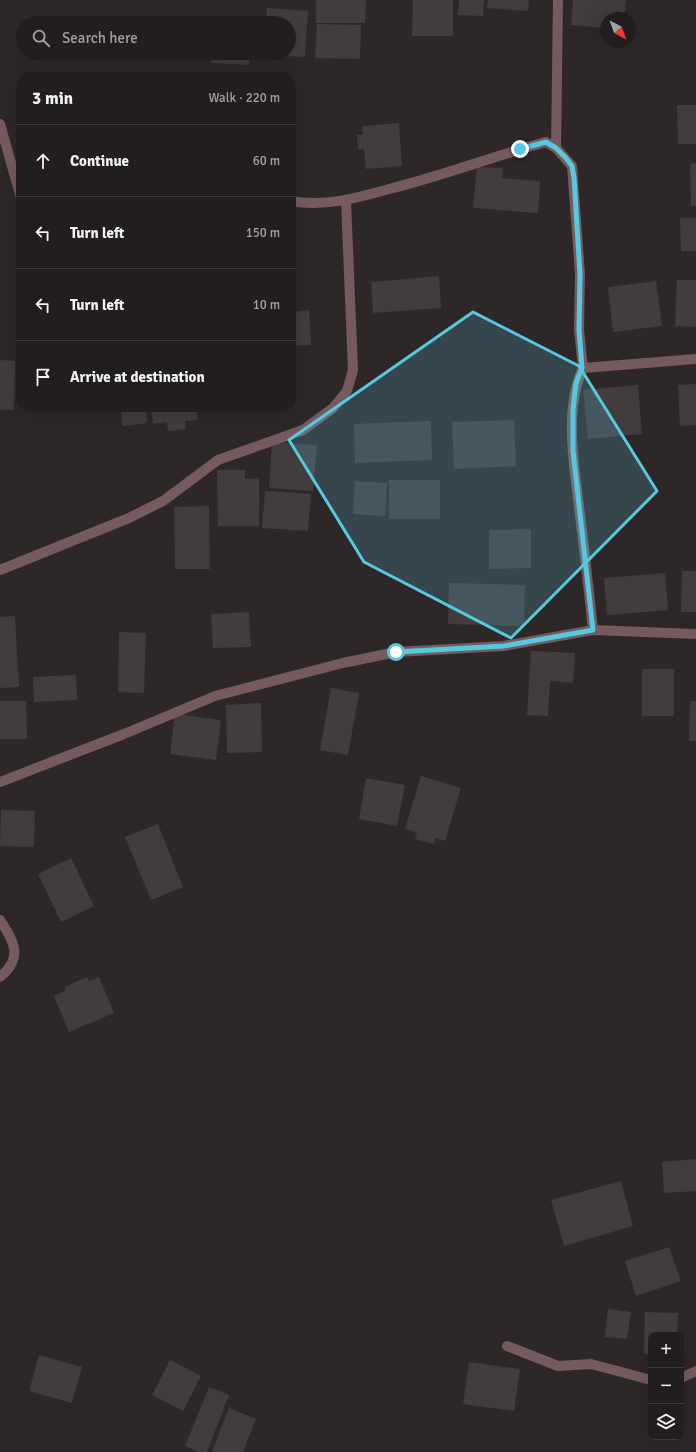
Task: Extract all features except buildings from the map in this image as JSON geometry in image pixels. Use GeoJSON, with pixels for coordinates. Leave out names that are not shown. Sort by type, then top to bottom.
{"type":"FeatureCollection","features":[{"type":"Feature","properties":{"kind":"street"},"geometry":{"type":"LineString","coordinates":[[556,148],[558,0]]}},
{"type":"Feature","properties":{"kind":"street"},"geometry":{"type":"LineString","coordinates":[[0,124],[16,180]]}},
{"type":"Feature","properties":{"kind":"street"},"geometry":{"type":"LineString","coordinates":[[296,202],[346,201],[413,183],[546,142],[556,148],[572,166],[580,274],[579,330],[582,368],[576,383],[573,451],[593,630]]}},
{"type":"Feature","properties":{"kind":"street"},"geometry":{"type":"LineString","coordinates":[[0,570],[129,518],[163,501],[218,460],[303,430],[333,408],[346,391],[353,370],[346,201]]}},
{"type":"Feature","properties":{"kind":"street"},"geometry":{"type":"LineString","coordinates":[[582,368],[696,359]]}},
{"type":"Feature","properties":{"kind":"street"},"geometry":{"type":"LineString","coordinates":[[0,782],[124,734],[215,696],[343,663],[396,652],[504,646],[593,630],[696,634]]}},
{"type":"Feature","properties":{"kind":"street"},"geometry":{"type":"LineString","coordinates":[[0,920],[12,937],[15,956],[10,969],[0,977]]}},
{"type":"Feature","properties":{"kind":"street"},"geometry":{"type":"LineString","coordinates":[[507,1346],[558,1366],[591,1364],[648,1379]]}},
{"type":"Feature","properties":{"kind":"street"},"geometry":{"type":"LineString","coordinates":[[684,1377],[696,1371]]}},
{"type":"Feature","properties":{"kind":"highlighted area"},"geometry":{"type":"Polygon","coordinates":[[[473,312],[579,366],[657,491],[511,638],[364,562],[289,440],[473,312]]]}},
{"type":"Feature","properties":{"kind":"route"},"geometry":{"type":"LineString","coordinates":[[396,652],[504,646],[593,630],[573,451],[573,409],[576,383],[582,368],[579,330],[580,274],[574,178],[572,166],[566,158],[556,148],[546,142],[520,149]]}}]}
